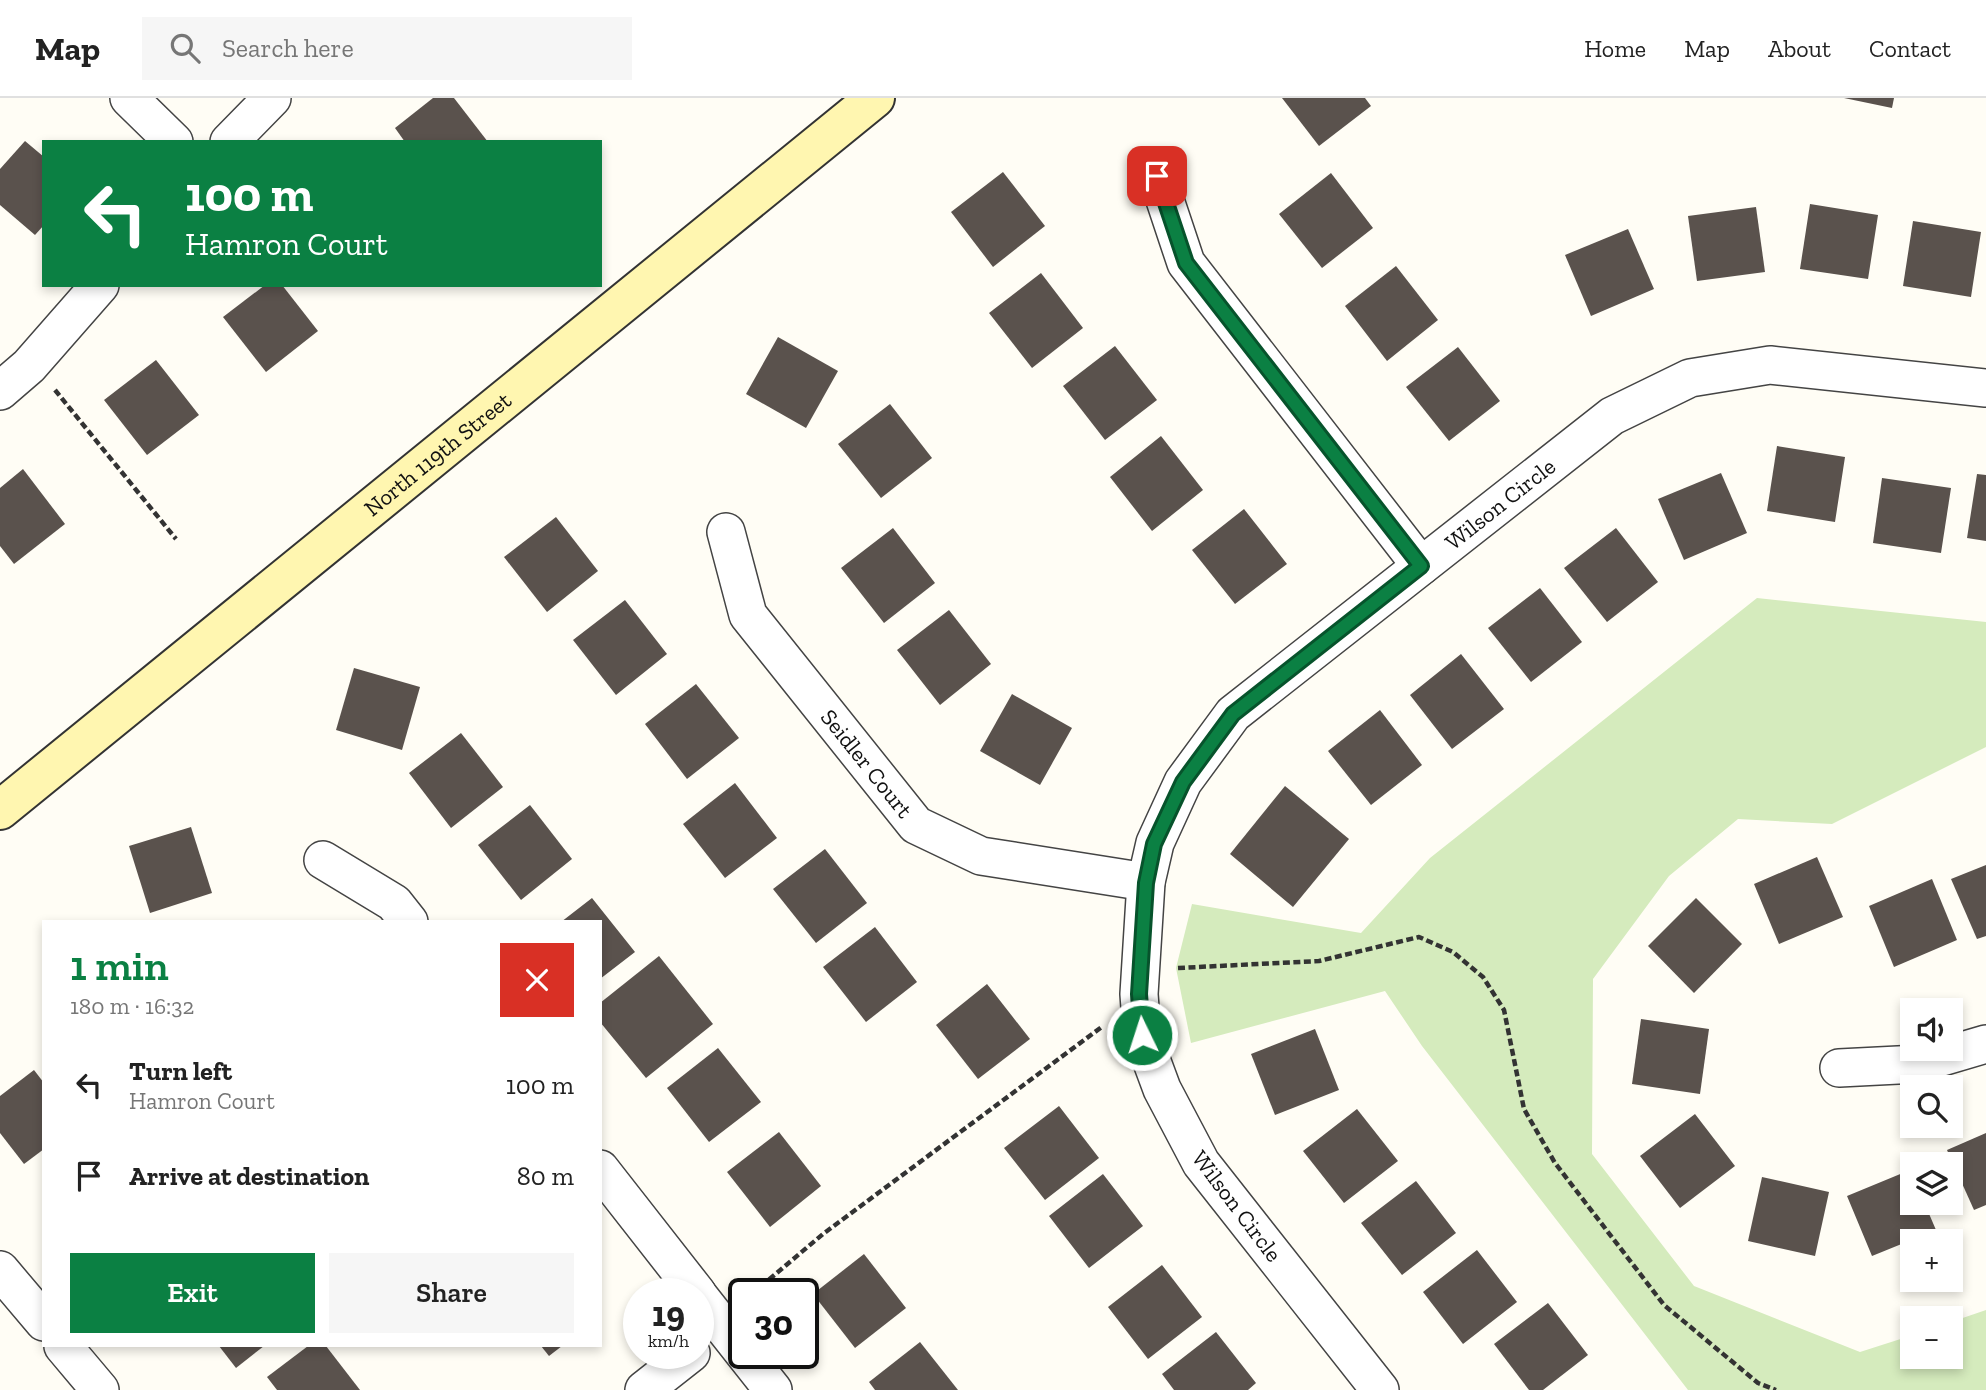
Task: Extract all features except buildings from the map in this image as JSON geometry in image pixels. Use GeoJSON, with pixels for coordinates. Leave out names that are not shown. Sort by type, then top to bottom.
{"type":"FeatureCollection","features":[{"type":"Feature","properties":{"kind":"street"},"geometry":{"type":"LineString","coordinates":[[129,98],[172,140]]}},
{"type":"Feature","properties":{"kind":"street"},"geometry":{"type":"LineString","coordinates":[[231,140],[272,98]]}},
{"type":"Feature","properties":{"kind":"street","name":"North 119th Street"},"geometry":{"type":"LineString","coordinates":[[0,810],[875,98]]}},
{"type":"Feature","properties":{"kind":"street"},"geometry":{"type":"LineString","coordinates":[[1157,176],[1186,263],[1421,566]]}},
{"type":"Feature","properties":{"kind":"street"},"geometry":{"type":"LineString","coordinates":[[0,391],[29,366],[98,287]]}},
{"type":"Feature","properties":{"kind":"street","name":"Wilson Circle"},"geometry":{"type":"LineString","coordinates":[[1380,1390],[1201,1163],[1162,1089],[1142,1035],[1139,994],[1146,883],[1154,844],[1183,782],[1233,714],[1612,416],[1690,378],[1770,365],[1986,388]]}},
{"type":"Feature","properties":{"kind":"street","name":"Seidler Court"},"geometry":{"type":"LineString","coordinates":[[726,532],[748,615],[916,825],[981,856],[1146,883]]}},
{"type":"Feature","properties":{"kind":"street"},"geometry":{"type":"LineString","coordinates":[[323,860],[394,903],[407,920]]}},
{"type":"Feature","properties":{"kind":"street"},"geometry":{"type":"LineString","coordinates":[[1839,1068],[1919,1064],[1986,1044]]}},
{"type":"Feature","properties":{"kind":"street"},"geometry":{"type":"LineString","coordinates":[[602,1172],[685,1278]]}},
{"type":"Feature","properties":{"kind":"street"},"geometry":{"type":"LineString","coordinates":[[0,1270],[42,1320]]}},
{"type":"Feature","properties":{"kind":"street"},"geometry":{"type":"LineString","coordinates":[[714,1340],[773,1390]]}},
{"type":"Feature","properties":{"kind":"street"},"geometry":{"type":"LineString","coordinates":[[64,1347],[100,1390]]}},
{"type":"Feature","properties":{"kind":"street"},"geometry":{"type":"LineString","coordinates":[[644,1390],[671,1369]]}},
{"type":"Feature","properties":{"kind":"path"},"geometry":{"type":"LineString","coordinates":[[29,366],[63,397],[118,471],[176,539]]}},
{"type":"Feature","properties":{"kind":"path"},"geometry":{"type":"LineString","coordinates":[[1170,968],[1320,961],[1419,937],[1453,952],[1483,977],[1504,1010],[1524,1109],[1555,1163],[1664,1305],[1758,1383],[1776,1390]]}},
{"type":"Feature","properties":{"kind":"path"},"geometry":{"type":"LineString","coordinates":[[771,1278],[823,1234],[1106,1023]]}},
{"type":"Feature","properties":{"kind":"green space"},"geometry":{"type":"Polygon","coordinates":[[[1757,598],[1986,622],[1986,747],[1832,824],[1738,819],[1669,876],[1593,979],[1592,1154],[1694,1286],[1860,1352],[1900,1339],[1900,1369],[1963,1369],[1963,1318],[1986,1310],[1986,1390],[1688,1390],[1422,1046],[1385,991],[1191,1043],[1176,968],[1192,904],[1361,933],[1430,858],[1757,598]]]}},
{"type":"Feature","properties":{"kind":"route"},"geometry":{"type":"LineString","coordinates":[[1142,1035],[1139,994],[1146,883],[1154,844],[1183,782],[1233,714],[1421,566],[1186,263],[1157,176]]}}]}
